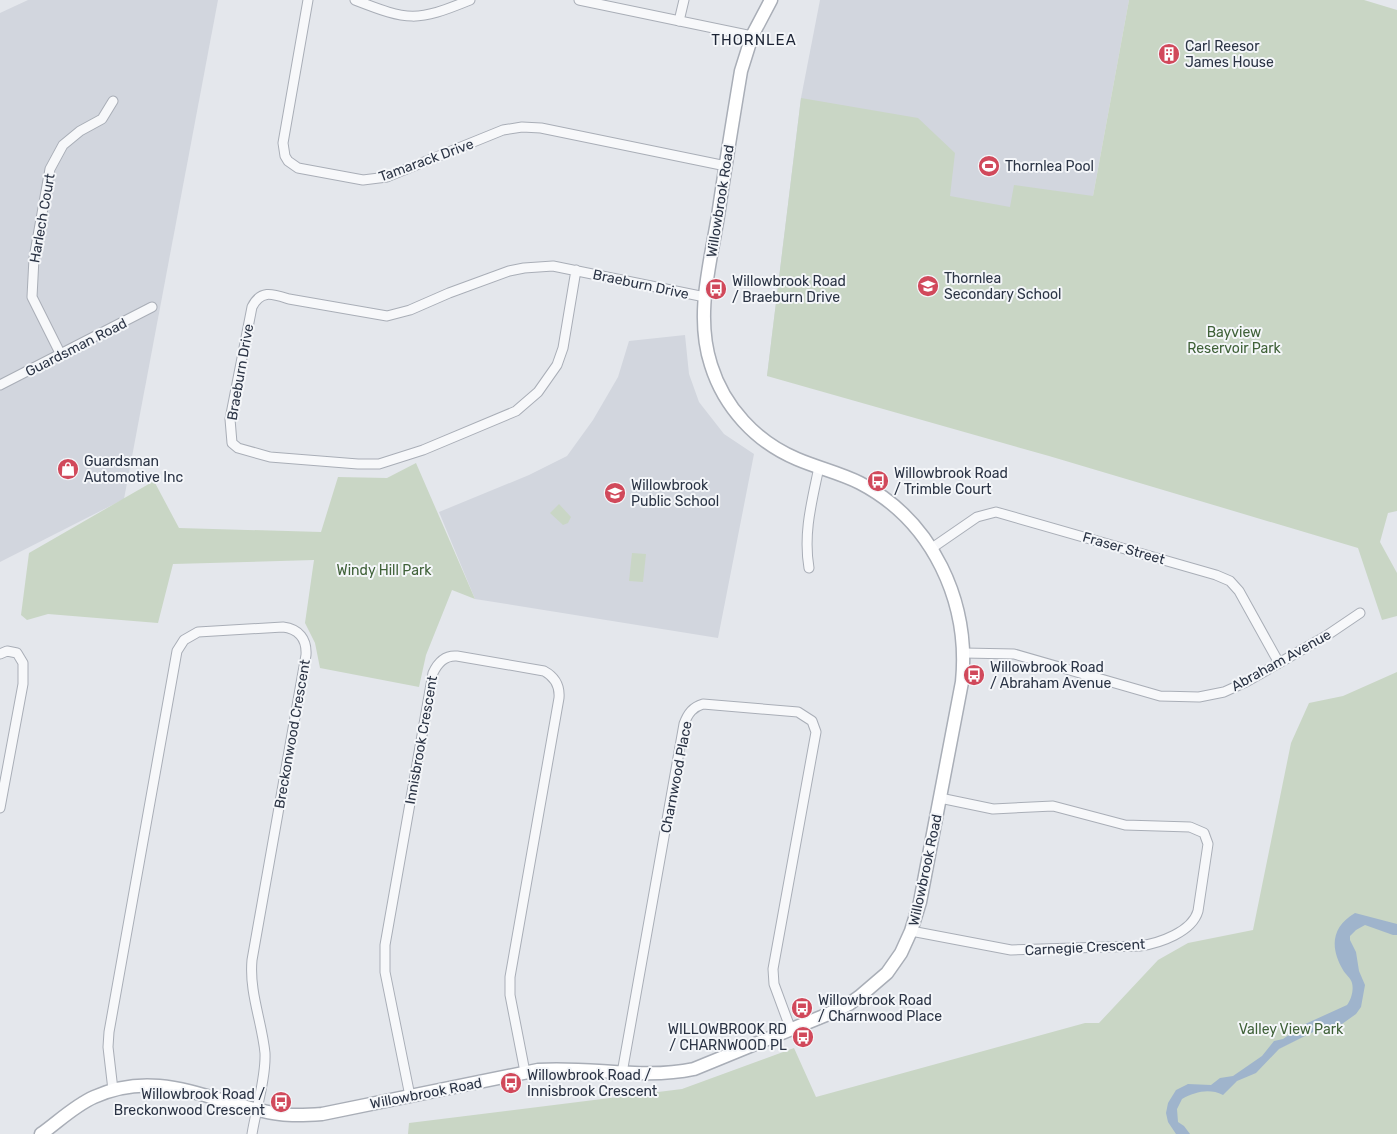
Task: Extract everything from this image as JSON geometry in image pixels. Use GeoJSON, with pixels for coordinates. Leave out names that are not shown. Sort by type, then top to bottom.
{"type":"FeatureCollection","features":[{"type":"Feature","properties":{"kind":"street","name":"Tamarack Drive"},"geometry":{"type":"LineString","coordinates":[[308,0],[283,143],[285,156],[288,161],[298,168],[356,179],[377,179],[397,173],[503,130],[528,126],[726,166]]}},
{"type":"Feature","properties":{"kind":"street"},"geometry":{"type":"LineString","coordinates":[[355,0],[389,13],[415,17],[432,15],[470,0]]}},
{"type":"Feature","properties":{"kind":"street"},"geometry":{"type":"LineString","coordinates":[[579,0],[752,36]]}},
{"type":"Feature","properties":{"kind":"street"},"geometry":{"type":"LineString","coordinates":[[679,21],[684,0]]}},
{"type":"Feature","properties":{"kind":"street","name":"Willowbrook Road"},"geometry":{"type":"LineString","coordinates":[[41,1134],[71,1110],[93,1098],[113,1090],[137,1086],[176,1087],[256,1110],[284,1115],[311,1115],[526,1072],[567,1069],[662,1074],[694,1070],[849,1004],[869,990],[887,973],[911,932],[920,902],[960,695],[964,653],[962,627],[956,602],[946,576],[932,548],[911,522],[888,501],[862,484],[844,475],[795,458],[764,440],[749,428],[729,404],[716,380],[706,350],[704,327],[705,297],[740,71],[752,36],[772,0]]}},
{"type":"Feature","properties":{"kind":"street","name":"Harlech Court"},"geometry":{"type":"LineString","coordinates":[[61,355],[32,297],[35,249],[50,169],[62,145],[80,131],[102,119],[113,101]]}},
{"type":"Feature","properties":{"kind":"street","name":"Braeburn Drive"},"geometry":{"type":"LineString","coordinates":[[576,270],[563,348],[557,365],[538,392],[516,411],[423,450],[380,464],[270,457],[238,448],[232,443],[230,419],[252,307],[258,297],[265,294],[275,294],[289,299],[387,316],[410,310],[449,292],[509,271],[553,266],[576,270],[705,297]]}},
{"type":"Feature","properties":{"kind":"street","name":"Guardsman Road"},"geometry":{"type":"LineString","coordinates":[[0,385],[152,307]]}},
{"type":"Feature","properties":{"kind":"street"},"geometry":{"type":"LineString","coordinates":[[809,568],[806,544],[808,518],[819,467]]}},
{"type":"Feature","properties":{"kind":"street","name":"Fraser Street"},"geometry":{"type":"LineString","coordinates":[[932,548],[977,517],[996,512],[1216,575],[1230,581],[1239,591],[1279,663]]}},
{"type":"Feature","properties":{"kind":"street","name":"Abraham Avenue"},"geometry":{"type":"LineString","coordinates":[[964,653],[1014,654],[1147,693],[1186,698],[1211,695],[1229,690],[1326,636],[1360,613]]}},
{"type":"Feature","properties":{"kind":"street","name":"Breckonwood Crescent"},"geometry":{"type":"LineString","coordinates":[[113,1090],[108,1046],[109,1032],[177,651],[184,640],[198,632],[283,627],[293,629],[302,636],[307,648],[252,960],[252,982],[265,1059],[252,1134]]}},
{"type":"Feature","properties":{"kind":"street"},"geometry":{"type":"LineString","coordinates":[[0,654],[7,651],[17,654],[23,663],[23,684],[0,808]]}},
{"type":"Feature","properties":{"kind":"street","name":"Innisbrook Crescent"},"geometry":{"type":"LineString","coordinates":[[410,1096],[385,972],[385,945],[433,673],[440,662],[450,656],[544,671],[552,676],[558,689],[557,708],[510,977],[510,995],[526,1072]]}},
{"type":"Feature","properties":{"kind":"street","name":"Charnwood Place"},"geometry":{"type":"LineString","coordinates":[[622,1073],[684,724],[693,708],[703,704],[798,712],[812,721],[816,732],[773,969],[774,984],[791,1030]]}},
{"type":"Feature","properties":{"kind":"street","name":"Carnegie Crescent"},"geometry":{"type":"LineString","coordinates":[[911,932],[1011,950],[1140,946],[1154,943],[1186,929],[1194,921],[1198,911],[1208,844],[1206,836],[1198,829],[1184,826],[1120,824],[1053,806],[993,809],[940,798]]}},
{"type":"Feature","properties":{"kind":"shaded area"},"geometry":{"type":"Polygon","coordinates":[[[28,0],[218,0],[124,499],[0,562],[0,13],[28,0]]]}},
{"type":"Feature","properties":{"kind":"shaded area","name":"Thornlea Secondary School"},"geometry":{"type":"Polygon","coordinates":[[[820,0],[1129,0],[1093,196],[767,376],[801,98],[820,0]]]}},
{"type":"Feature","properties":{"kind":"shaded area","name":"Willowbrook Public School"},"geometry":{"type":"Polygon","coordinates":[[[685,335],[689,374],[699,402],[724,434],[754,454],[718,638],[475,599],[439,512],[529,475],[567,456],[593,420],[618,377],[629,341],[685,335]]]}},
{"type":"Feature","properties":{"kind":"green space","name":"Bayview Reservoir Park"},"geometry":{"type":"Polygon","coordinates":[[[1129,0],[1364,0],[1397,10],[1397,511],[1388,513],[1380,542],[1397,573],[1397,616],[1382,620],[1358,548],[1049,456],[767,376],[801,98],[918,118],[955,153],[950,196],[1010,207],[1014,185],[1093,196],[1129,0]]]}},
{"type":"Feature","properties":{"kind":"green space","name":"Windy Hill Park"},"geometry":{"type":"Polygon","coordinates":[[[416,463],[475,599],[452,590],[426,655],[419,687],[320,668],[315,643],[305,623],[314,560],[173,564],[158,623],[48,614],[27,620],[21,615],[29,553],[154,481],[179,528],[321,532],[338,477],[387,478],[416,463]]]}},
{"type":"Feature","properties":{"kind":"green space"},"geometry":{"type":"Polygon","coordinates":[[[559,504],[571,517],[568,523],[563,525],[550,513],[559,504]]]}},
{"type":"Feature","properties":{"kind":"green space"},"geometry":{"type":"Polygon","coordinates":[[[632,553],[646,554],[643,582],[629,581],[632,553]]]}},
{"type":"Feature","properties":{"kind":"green space","name":"Valley View Park"},"geometry":{"type":"Polygon","coordinates":[[[1397,672],[1397,1134],[408,1134],[409,1123],[682,1089],[794,1048],[816,1097],[1085,1023],[1099,1023],[1158,960],[1188,943],[1253,930],[1291,743],[1309,703],[1343,696],[1397,672]]]}},
{"type":"Feature","properties":{"kind":"water"},"geometry":{"type":"Polygon","coordinates":[[[1355,913],[1397,924],[1397,935],[1365,925],[1350,936],[1356,952],[1359,971],[1365,985],[1361,1007],[1356,1014],[1342,1024],[1317,1030],[1279,1049],[1256,1073],[1237,1081],[1223,1095],[1207,1091],[1192,1094],[1182,1099],[1177,1109],[1178,1122],[1190,1134],[1176,1134],[1168,1122],[1166,1113],[1168,1103],[1176,1090],[1188,1084],[1211,1085],[1220,1078],[1233,1076],[1262,1056],[1274,1041],[1283,1039],[1303,1025],[1347,1005],[1352,995],[1353,986],[1336,954],[1335,938],[1341,925],[1355,913]]]}},
{"type":"Feature","properties":{"kind":"place","name":"Carl Reesor James House"},"geometry":{"type":"Point","coordinates":[1169,54]}},
{"type":"Feature","properties":{"kind":"place","name":"Thornlea Pool"},"geometry":{"type":"Point","coordinates":[989,166]}},
{"type":"Feature","properties":{"kind":"place","name":"Thornlea Secondary School"},"geometry":{"type":"Point","coordinates":[928,286]}},
{"type":"Feature","properties":{"kind":"place","name":"Willowbrook Road / Braeburn Drive"},"geometry":{"type":"Point","coordinates":[716,289]}},
{"type":"Feature","properties":{"kind":"place","name":"Guardsman Automotive Inc"},"geometry":{"type":"Point","coordinates":[68,469]}},
{"type":"Feature","properties":{"kind":"place","name":"Willowbrook Road / Trimble Court"},"geometry":{"type":"Point","coordinates":[878,481]}},
{"type":"Feature","properties":{"kind":"place","name":"Willowbrook Public School"},"geometry":{"type":"Point","coordinates":[615,493]}},
{"type":"Feature","properties":{"kind":"place","name":"Willowbrook Road / Abraham Avenue"},"geometry":{"type":"Point","coordinates":[974,675]}},
{"type":"Feature","properties":{"kind":"place","name":"Willowbrook Road / Charnwood Place"},"geometry":{"type":"Point","coordinates":[802,1008]}},
{"type":"Feature","properties":{"kind":"place","name":"WILLOWBROOK RD / CHARNWOOD PL"},"geometry":{"type":"Point","coordinates":[803,1037]}},
{"type":"Feature","properties":{"kind":"place","name":"Willowbrook Road / Innisbrook Crescent"},"geometry":{"type":"Point","coordinates":[511,1083]}},
{"type":"Feature","properties":{"kind":"place","name":"Willowbrook Road / Breckonwood Crescent"},"geometry":{"type":"Point","coordinates":[281,1102]}},
{"type":"Feature","properties":{"kind":"district","name":"THORNLEA"},"geometry":{"type":"Point","coordinates":[754,40]}}]}
